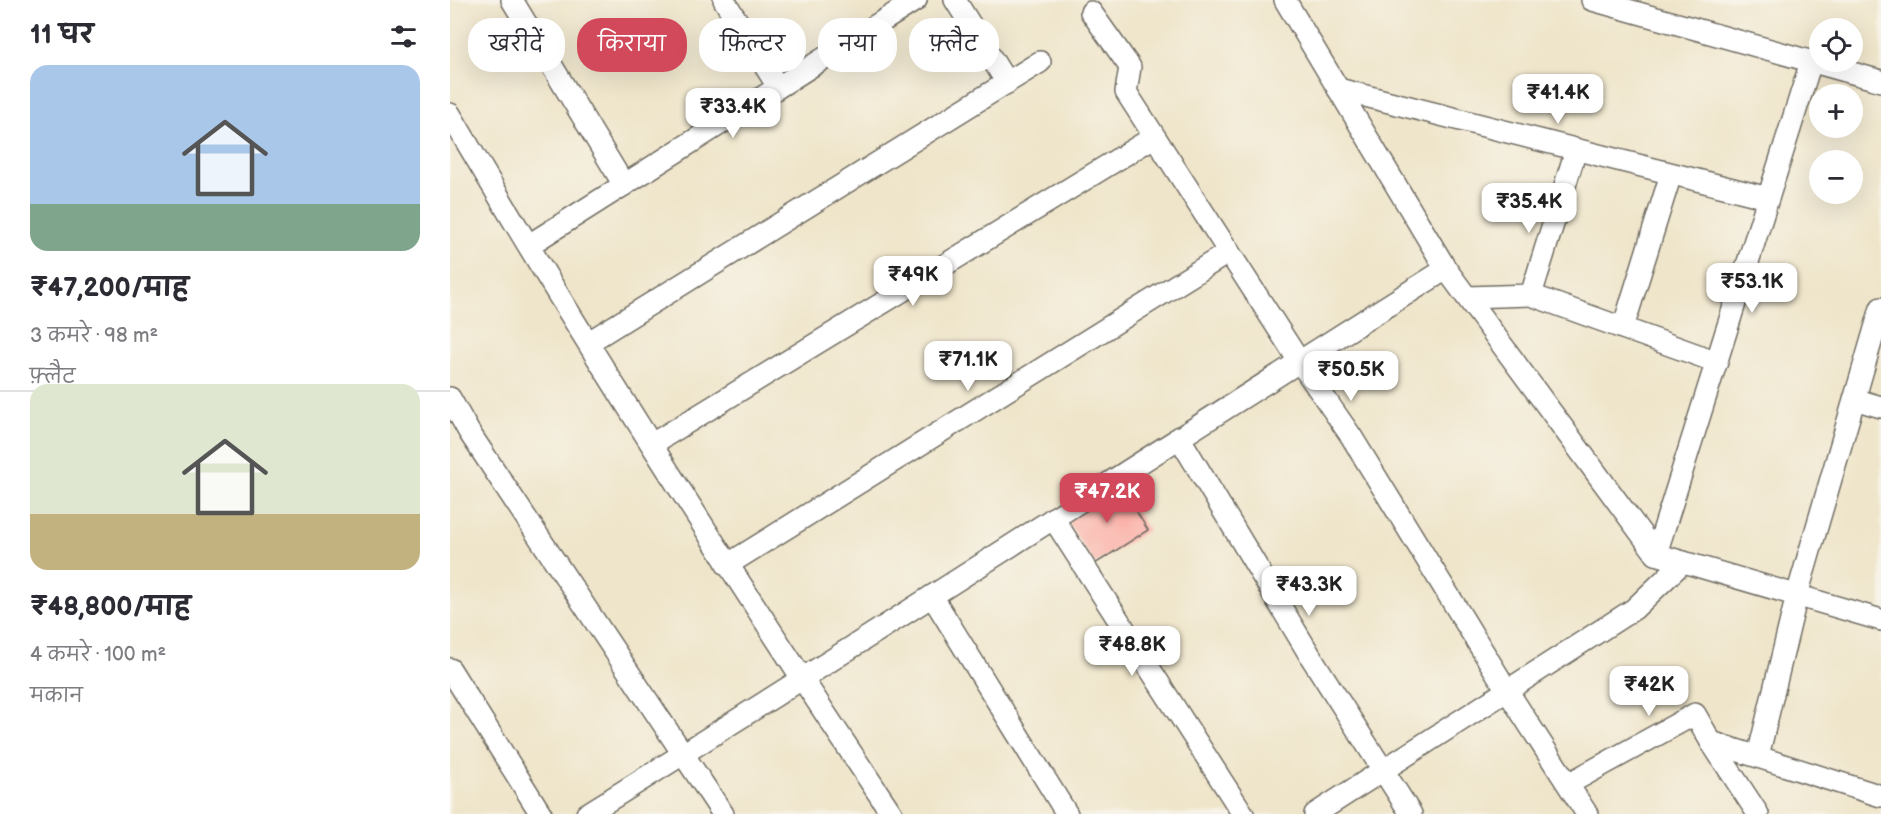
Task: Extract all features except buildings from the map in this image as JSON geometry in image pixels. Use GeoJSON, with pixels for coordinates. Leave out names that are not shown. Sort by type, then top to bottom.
{"type":"FeatureCollection","features":[{"type":"Feature","properties":{"kind":"street"},"geometry":{"type":"LineString","coordinates":[[512,0],[624,184]]}},
{"type":"Feature","properties":{"kind":"street"},"geometry":{"type":"LineString","coordinates":[[724,0],[778,87]]}},
{"type":"Feature","properties":{"kind":"street"},"geometry":{"type":"LineString","coordinates":[[529,245],[916,0]]}},
{"type":"Feature","properties":{"kind":"street"},"geometry":{"type":"LineString","coordinates":[[955,0],[1007,83]]}},
{"type":"Feature","properties":{"kind":"street"},"geometry":{"type":"LineString","coordinates":[[1285,0],[1446,269],[1656,554],[1881,620]]}},
{"type":"Feature","properties":{"kind":"street"},"geometry":{"type":"LineString","coordinates":[[1592,0],[1809,61]]}},
{"type":"Feature","properties":{"kind":"street"},"geometry":{"type":"LineString","coordinates":[[1091,12],[1130,67],[1126,93],[1299,361],[1351,436],[1508,692],[1587,814]]}},
{"type":"Feature","properties":{"kind":"street"},"geometry":{"type":"LineString","coordinates":[[588,342],[1040,62]]}},
{"type":"Feature","properties":{"kind":"street"},"geometry":{"type":"LineString","coordinates":[[1656,554],[1809,68]]}},
{"type":"Feature","properties":{"kind":"street"},"geometry":{"type":"LineString","coordinates":[[1848,72],[1881,81]]}},
{"type":"Feature","properties":{"kind":"street"},"geometry":{"type":"LineString","coordinates":[[1338,89],[1768,198]]}},
{"type":"Feature","properties":{"kind":"street"},"geometry":{"type":"LineString","coordinates":[[450,114],[727,566],[892,814]]}},
{"type":"Feature","properties":{"kind":"street"},"geometry":{"type":"LineString","coordinates":[[652,444],[1154,137]]}},
{"type":"Feature","properties":{"kind":"street"},"geometry":{"type":"LineString","coordinates":[[1531,295],[1576,150]]}},
{"type":"Feature","properties":{"kind":"street"},"geometry":{"type":"LineString","coordinates":[[1623,328],[1671,174]]}},
{"type":"Feature","properties":{"kind":"street"},"geometry":{"type":"LineString","coordinates":[[727,566],[1229,252]]}},
{"type":"Feature","properties":{"kind":"street"},"geometry":{"type":"LineString","coordinates":[[587,814],[802,680],[1179,437],[1446,269]]}},
{"type":"Feature","properties":{"kind":"street"},"geometry":{"type":"LineString","coordinates":[[1467,297],[1531,295],[1717,362]]}},
{"type":"Feature","properties":{"kind":"street"},"geometry":{"type":"LineString","coordinates":[[1758,756],[1797,596],[1881,308]]}},
{"type":"Feature","properties":{"kind":"street"},"geometry":{"type":"LineString","coordinates":[[450,398],[469,432],[723,814]]}},
{"type":"Feature","properties":{"kind":"street"},"geometry":{"type":"LineString","coordinates":[[1854,399],[1881,407]]}},
{"type":"Feature","properties":{"kind":"street"},"geometry":{"type":"LineString","coordinates":[[1179,437],[1311,657],[1411,814]]}},
{"type":"Feature","properties":{"kind":"street"},"geometry":{"type":"LineString","coordinates":[[1053,518],[1243,814]]}},
{"type":"Feature","properties":{"kind":"street"},"geometry":{"type":"LineString","coordinates":[[1316,814],[1634,609],[1683,562]]}},
{"type":"Feature","properties":{"kind":"street"},"geometry":{"type":"LineString","coordinates":[[932,596],[1067,814]]}},
{"type":"Feature","properties":{"kind":"street"},"geometry":{"type":"LineString","coordinates":[[450,669],[541,814]]}},
{"type":"Feature","properties":{"kind":"street"},"geometry":{"type":"LineString","coordinates":[[1568,784],[1695,714],[1758,814]]}},
{"type":"Feature","properties":{"kind":"street"},"geometry":{"type":"LineString","coordinates":[[1711,742],[1881,796]]}}]}
